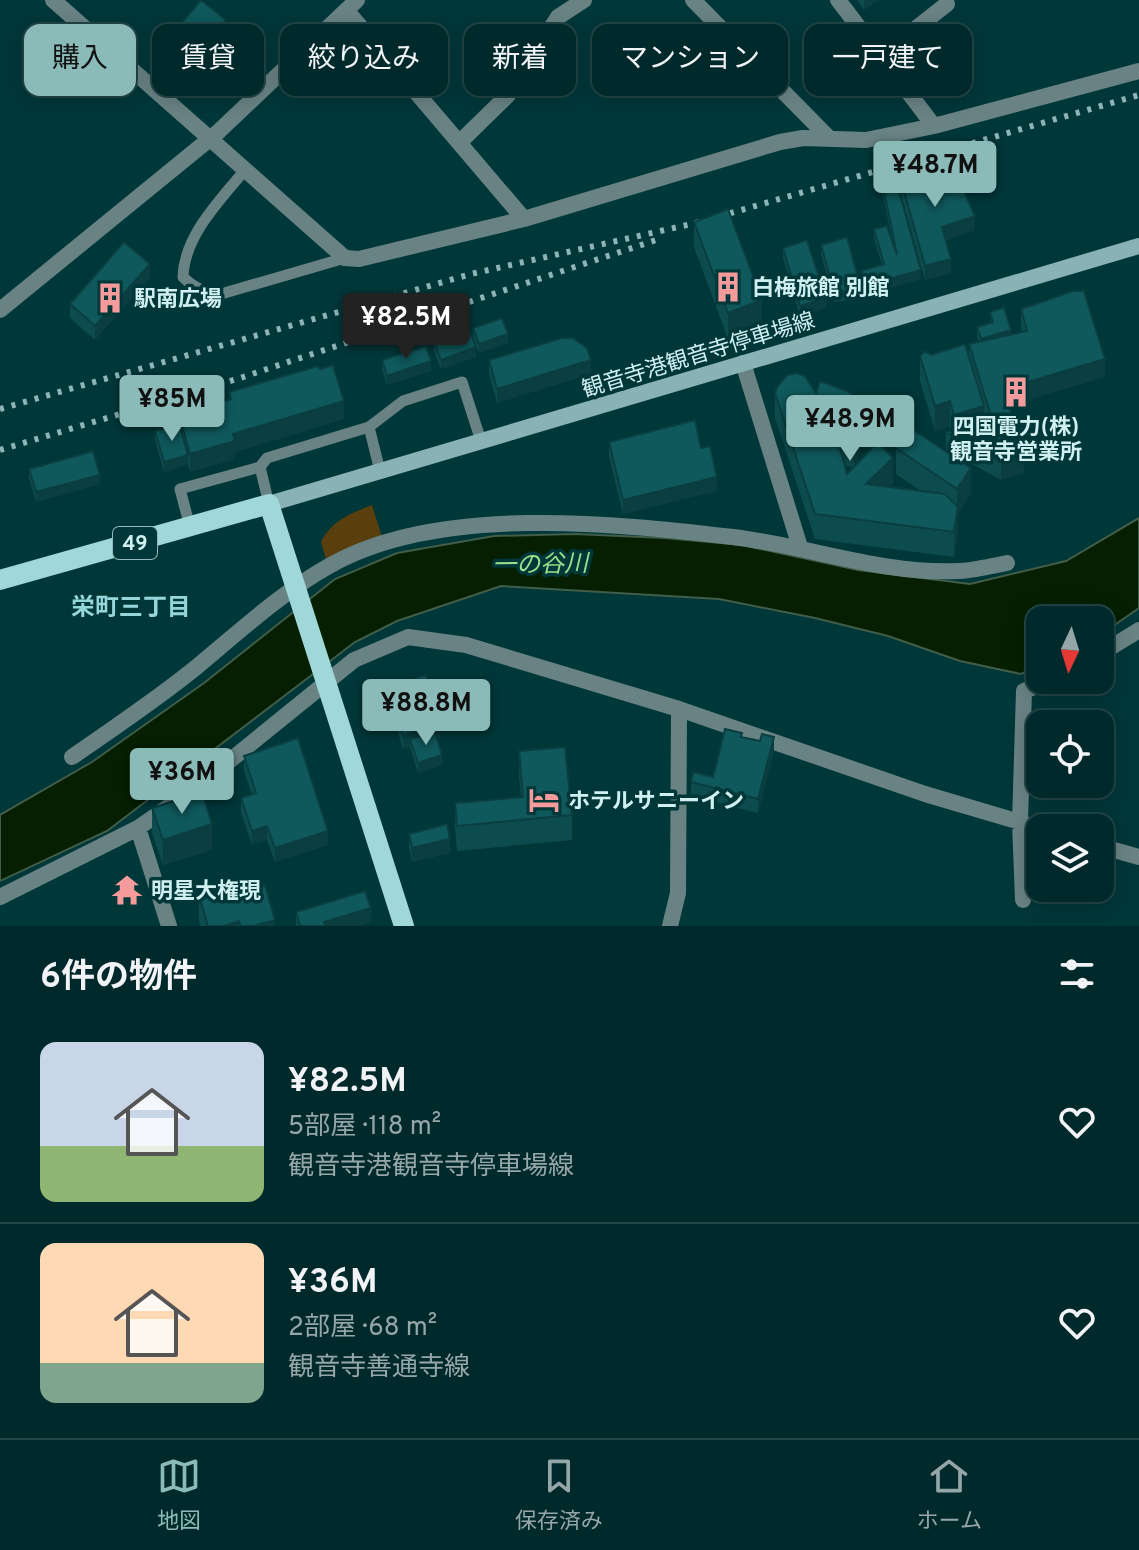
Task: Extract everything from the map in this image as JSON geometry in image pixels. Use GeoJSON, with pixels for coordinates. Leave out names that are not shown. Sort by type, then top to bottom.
{"type":"FeatureCollection","features":[{"type":"Feature","properties":{"kind":"main road","name":"観音寺港観音寺停車場線"},"geometry":{"type":"LineString","coordinates":[[269,504],[1139,246]]}},
{"type":"Feature","properties":{"kind":"main road","name":"49"},"geometry":{"type":"LineString","coordinates":[[0,580],[269,504]]}},
{"type":"Feature","properties":{"kind":"main road"},"geometry":{"type":"LineString","coordinates":[[269,504],[328,680],[404,926]]}},
{"type":"Feature","properties":{"kind":"street"},"geometry":{"type":"LineString","coordinates":[[53,0],[345,258],[359,259],[524,219],[780,142],[829,138],[866,140],[934,126],[1139,71]]}},
{"type":"Feature","properties":{"kind":"street"},"geometry":{"type":"LineString","coordinates":[[460,142],[508,95],[558,17],[584,0]]}},
{"type":"Feature","properties":{"kind":"street"},"geometry":{"type":"LineString","coordinates":[[693,0],[829,138]]}},
{"type":"Feature","properties":{"kind":"street"},"geometry":{"type":"LineString","coordinates":[[838,0],[857,24]]}},
{"type":"Feature","properties":{"kind":"street"},"geometry":{"type":"LineString","coordinates":[[922,24],[947,4]]}},
{"type":"Feature","properties":{"kind":"street"},"geometry":{"type":"LineString","coordinates":[[0,310],[210,138],[352,6],[524,219]]}},
{"type":"Feature","properties":{"kind":"street"},"geometry":{"type":"LineString","coordinates":[[912,96],[934,126]]}},
{"type":"Feature","properties":{"kind":"street"},"geometry":{"type":"LineString","coordinates":[[743,363],[800,547]]}},
{"type":"Feature","properties":{"kind":"street"},"geometry":{"type":"LineString","coordinates":[[72,757],[142,709],[253,618],[330,565],[383,542],[500,525],[558,523],[658,528],[800,547],[903,570],[961,571],[1007,563]]}},
{"type":"Feature","properties":{"kind":"street"},"geometry":{"type":"LineString","coordinates":[[1114,645],[1139,630]]}},
{"type":"Feature","properties":{"kind":"street"},"geometry":{"type":"LineString","coordinates":[[0,897],[138,828],[201,784],[354,660],[408,637],[466,645],[679,709],[925,794],[1026,824]]}},
{"type":"Feature","properties":{"kind":"street"},"geometry":{"type":"LineString","coordinates":[[1023,900],[1020,822],[1026,690]]}},
{"type":"Feature","properties":{"kind":"street"},"geometry":{"type":"LineString","coordinates":[[670,926],[678,893],[679,709]]}},
{"type":"Feature","properties":{"kind":"street"},"geometry":{"type":"LineString","coordinates":[[138,828],[169,926]]}},
{"type":"Feature","properties":{"kind":"street"},"geometry":{"type":"LineString","coordinates":[[1114,850],[1139,857]]}},
{"type":"Feature","properties":{"kind":"lane"},"geometry":{"type":"LineString","coordinates":[[245,170],[193,238],[183,263],[183,277],[190,284],[203,292],[221,294],[345,258]]}},
{"type":"Feature","properties":{"kind":"lane"},"geometry":{"type":"LineString","coordinates":[[190,527],[180,489],[260,467],[267,458],[369,427],[403,401],[462,382],[481,441]]}},
{"type":"Feature","properties":{"kind":"lane"},"geometry":{"type":"LineString","coordinates":[[369,427],[380,471]]}},
{"type":"Feature","properties":{"kind":"lane"},"geometry":{"type":"LineString","coordinates":[[260,467],[269,504]]}},
{"type":"Feature","properties":{"kind":"shaded area"},"geometry":{"type":"Polygon","coordinates":[[[372,505],[382,537],[326,559],[321,542],[325,534],[336,523],[372,505]]]}},
{"type":"Feature","properties":{"kind":"water","name":"一の谷川"},"geometry":{"type":"Polygon","coordinates":[[[1139,518],[1139,608],[1114,625],[1114,606],[1026,606],[1026,672],[1021,674],[960,661],[888,636],[719,599],[501,586],[397,621],[355,642],[107,831],[0,881],[0,815],[92,762],[204,683],[335,579],[397,553],[494,536],[575,534],[665,538],[742,545],[858,570],[970,584],[1066,561],[1139,518]]]}},
{"type":"Feature","properties":{"kind":"building"},"geometry":{"type":"Polygon","coordinates":[[[201,0],[226,20],[223,24],[180,24],[201,0]]]}},
{"type":"Feature","properties":{"kind":"building"},"geometry":{"type":"Polygon","coordinates":[[[925,165],[928,178],[954,168],[975,216],[942,227],[951,259],[925,266],[899,173],[925,165]]]}},
{"type":"Feature","properties":{"kind":"building"},"geometry":{"type":"Polygon","coordinates":[[[895,177],[921,270],[865,286],[861,271],[884,264],[874,229],[887,226],[897,255],[882,181],[895,177]]]}},
{"type":"Feature","properties":{"kind":"building"},"geometry":{"type":"Polygon","coordinates":[[[728,209],[762,300],[728,313],[694,222],[728,209]]]}},
{"type":"Feature","properties":{"kind":"building"},"geometry":{"type":"Polygon","coordinates":[[[847,237],[860,285],[853,290],[834,292],[821,245],[847,237]]]}},
{"type":"Feature","properties":{"kind":"building"},"geometry":{"type":"Polygon","coordinates":[[[807,240],[826,298],[800,306],[783,248],[807,240]]]}},
{"type":"Feature","properties":{"kind":"building","name":"駅南広場"},"geometry":{"type":"Polygon","coordinates":[[[124,242],[150,264],[95,326],[70,304],[124,242]]]}},
{"type":"Feature","properties":{"kind":"building","name":"四国電力(株) 観音寺営業所"},"geometry":{"type":"Polygon","coordinates":[[[1073,291],[1084,291],[1105,359],[1004,389],[1024,455],[1001,462],[946,432],[992,419],[969,344],[1027,331],[1021,309],[1073,291]]]}},
{"type":"Feature","properties":{"kind":"building"},"geometry":{"type":"Polygon","coordinates":[[[1004,307],[1011,330],[981,339],[977,327],[993,322],[990,312],[1004,307]]]}},
{"type":"Feature","properties":{"kind":"building"},"geometry":{"type":"Polygon","coordinates":[[[502,318],[508,334],[479,344],[473,328],[502,318]]]}},
{"type":"Feature","properties":{"kind":"building"},"geometry":{"type":"Polygon","coordinates":[[[469,329],[476,347],[441,360],[434,342],[469,329]]]}},
{"type":"Feature","properties":{"kind":"building"},"geometry":{"type":"Polygon","coordinates":[[[562,338],[573,338],[587,348],[591,360],[497,389],[489,360],[562,338]]]}},
{"type":"Feature","properties":{"kind":"building"},"geometry":{"type":"Polygon","coordinates":[[[965,344],[984,406],[954,415],[950,401],[935,406],[920,356],[925,351],[931,355],[965,344]]]}},
{"type":"Feature","properties":{"kind":"building"},"geometry":{"type":"Polygon","coordinates":[[[426,346],[431,361],[387,376],[382,360],[426,346]]]}},
{"type":"Feature","properties":{"kind":"building"},"geometry":{"type":"Polygon","coordinates":[[[333,365],[344,401],[233,434],[235,441],[190,454],[179,415],[231,399],[229,392],[318,366],[320,369],[333,365]]]}},
{"type":"Feature","properties":{"kind":"building"},"geometry":{"type":"Polygon","coordinates":[[[797,373],[805,376],[816,393],[820,381],[852,393],[844,419],[860,426],[854,442],[837,436],[847,474],[878,442],[893,458],[866,484],[945,494],[958,507],[954,532],[815,514],[775,393],[787,375],[797,373]]]}},
{"type":"Feature","properties":{"kind":"building"},"geometry":{"type":"Polygon","coordinates":[[[695,420],[701,448],[710,446],[717,477],[623,500],[609,442],[695,420]]]}},
{"type":"Feature","properties":{"kind":"building"},"geometry":{"type":"Polygon","coordinates":[[[179,423],[188,455],[164,462],[155,431],[179,423]]]}},
{"type":"Feature","properties":{"kind":"building"},"geometry":{"type":"Polygon","coordinates":[[[909,427],[971,468],[957,489],[896,448],[909,427]]]}},
{"type":"Feature","properties":{"kind":"building"},"geometry":{"type":"Polygon","coordinates":[[[93,451],[100,475],[36,492],[29,469],[93,451]]]}},
{"type":"Feature","properties":{"kind":"building"},"geometry":{"type":"Polygon","coordinates":[[[426,675],[440,724],[403,735],[396,712],[381,717],[373,690],[426,675]]]}},
{"type":"Feature","properties":{"kind":"building"},"geometry":{"type":"Polygon","coordinates":[[[725,729],[760,741],[762,734],[774,737],[758,799],[691,782],[693,772],[713,777],[725,729]]]}},
{"type":"Feature","properties":{"kind":"building"},"geometry":{"type":"Polygon","coordinates":[[[435,732],[442,755],[418,763],[410,739],[435,732]]]}},
{"type":"Feature","properties":{"kind":"building"},"geometry":{"type":"Polygon","coordinates":[[[298,738],[328,831],[275,848],[267,826],[252,831],[241,798],[256,793],[244,756],[298,738]]]}},
{"type":"Feature","properties":{"kind":"building"},"geometry":{"type":"Polygon","coordinates":[[[565,747],[572,815],[457,826],[455,803],[523,797],[519,751],[565,747]]]}},
{"type":"Feature","properties":{"kind":"building"},"geometry":{"type":"Polygon","coordinates":[[[202,792],[212,824],[163,840],[152,808],[202,792]]]}},
{"type":"Feature","properties":{"kind":"building"},"geometry":{"type":"Polygon","coordinates":[[[447,824],[450,839],[412,848],[409,834],[447,824]]]}},
{"type":"Feature","properties":{"kind":"building"},"geometry":{"type":"Polygon","coordinates":[[[128,875],[133,876],[137,889],[127,896],[125,892],[120,894],[117,881],[128,875]]]}},
{"type":"Feature","properties":{"kind":"building"},"geometry":{"type":"Polygon","coordinates":[[[265,885],[275,920],[254,926],[241,926],[239,921],[224,926],[208,926],[199,896],[229,887],[232,895],[265,885]]]}},
{"type":"Feature","properties":{"kind":"building"},"geometry":{"type":"Polygon","coordinates":[[[365,891],[371,908],[324,922],[326,926],[300,926],[296,912],[365,891]]]}},
{"type":"Feature","properties":{"kind":"railway"},"geometry":{"type":"LineString","coordinates":[[0,409],[471,274],[700,222],[1139,95]]}},
{"type":"Feature","properties":{"kind":"railway"},"geometry":{"type":"LineString","coordinates":[[0,450],[237,379],[656,240]]}},
{"type":"Feature","properties":{"kind":"place","name":"白梅旅館 別館"},"geometry":{"type":"Point","coordinates":[728,287]}},
{"type":"Feature","properties":{"kind":"place","name":"駅南広場"},"geometry":{"type":"Point","coordinates":[110,298]}},
{"type":"Feature","properties":{"kind":"place","name":"四国電力(株) 観音寺営業所"},"geometry":{"type":"Point","coordinates":[1016,392]}},
{"type":"Feature","properties":{"kind":"place","name":"ホテルサニーイン"},"geometry":{"type":"Point","coordinates":[544,800]}},
{"type":"Feature","properties":{"kind":"place","name":"明星大権現"},"geometry":{"type":"Point","coordinates":[127,890]}},
{"type":"Feature","properties":{"kind":"district","name":"栄町三丁目"},"geometry":{"type":"Point","coordinates":[131,607]}}]}
